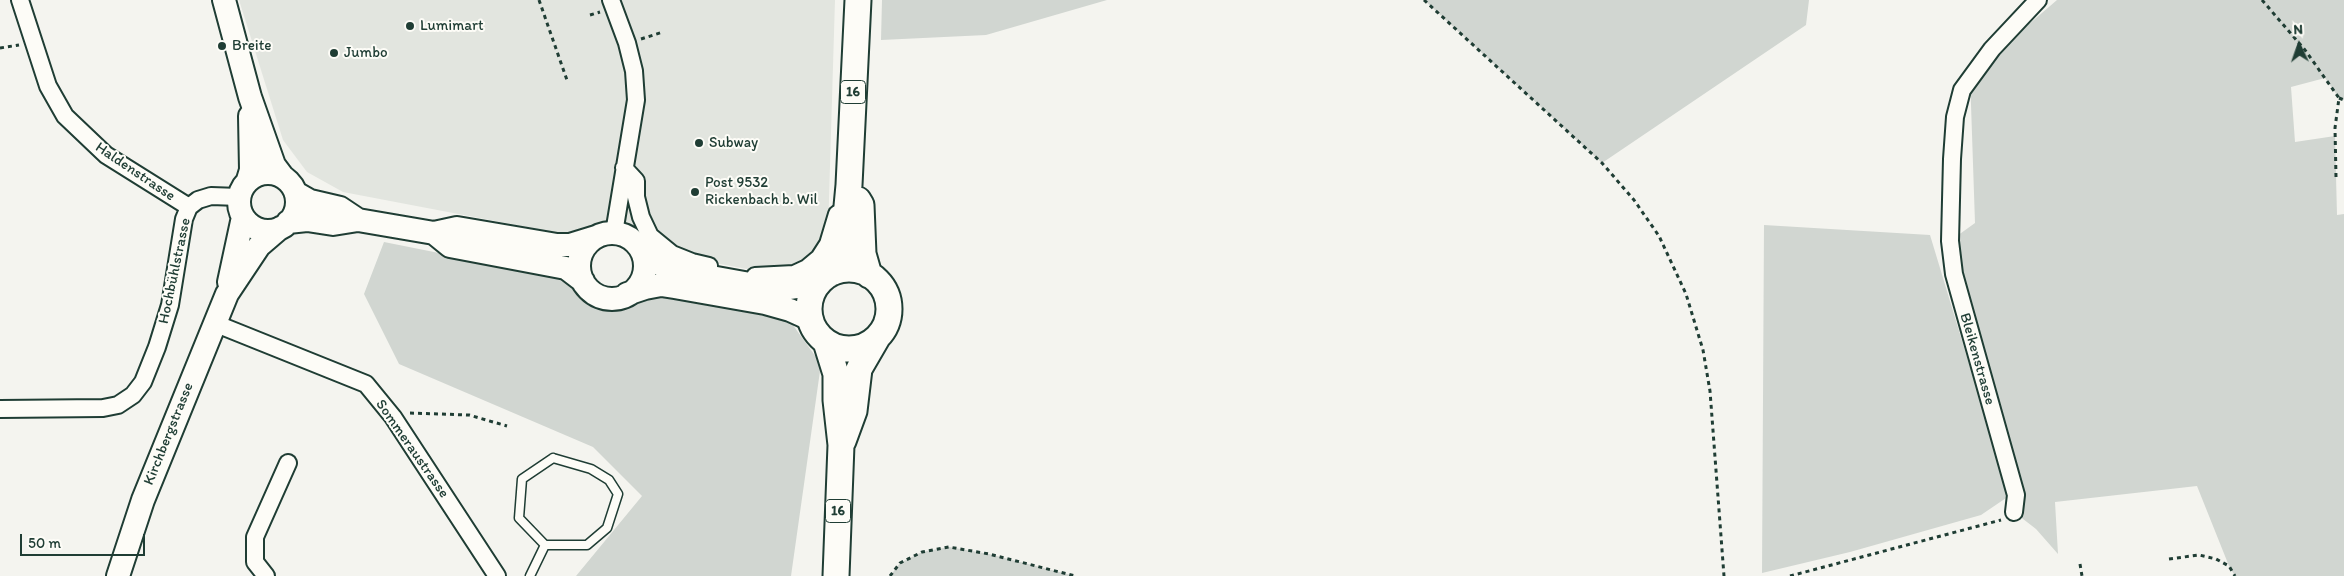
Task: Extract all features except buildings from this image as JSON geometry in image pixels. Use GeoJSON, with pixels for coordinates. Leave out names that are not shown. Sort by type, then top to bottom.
{"type":"FeatureCollection","features":[{"type":"Feature","properties":{"kind":"main road"},"geometry":{"type":"LineString","coordinates":[[224,0],[250,98],[274,165],[289,185],[296,209],[284,225]]}},
{"type":"Feature","properties":{"kind":"main road","name":"16"},"geometry":{"type":"LineString","coordinates":[[826,278],[844,238],[849,185],[858,0]]}},
{"type":"Feature","properties":{"kind":"main road","name":"Kirchbergstrasse"},"geometry":{"type":"LineString","coordinates":[[227,294],[243,198],[251,170],[250,98]]}},
{"type":"Feature","properties":{"kind":"main road"},"geometry":{"type":"LineString","coordinates":[[358,220],[340,208],[310,201],[289,185],[265,173],[243,198],[256,228],[264,230],[307,220],[333,224],[358,220],[434,233],[456,228],[557,245],[570,245],[605,235],[624,235],[664,267],[761,286],[788,288],[826,278],[846,269],[858,270],[869,274],[878,282],[885,292],[889,304],[884,328],[877,338],[866,345],[852,349],[839,348],[826,342],[814,328],[810,319],[810,301],[826,278]]}},
{"type":"Feature","properties":{"kind":"main road"},"geometry":{"type":"LineString","coordinates":[[849,185],[861,205],[863,254],[869,274]]}},
{"type":"Feature","properties":{"kind":"main road","name":"Kirchbergstrasse"},"geometry":{"type":"LineString","coordinates":[[118,576],[143,500],[227,294],[259,246],[284,225]]}},
{"type":"Feature","properties":{"kind":"main road"},"geometry":{"type":"LineString","coordinates":[[434,233],[450,246],[566,268],[583,281],[590,290],[600,296],[610,298],[645,288],[674,287],[765,303],[790,310],[810,319]]}},
{"type":"Feature","properties":{"kind":"main road"},"geometry":{"type":"LineString","coordinates":[[583,281],[579,270],[581,254],[587,244],[605,235]]}},
{"type":"Feature","properties":{"kind":"main road"},"geometry":{"type":"LineString","coordinates":[[627,294],[636,287],[644,272],[641,250]]}},
{"type":"Feature","properties":{"kind":"main road","name":"16"},"geometry":{"type":"LineString","coordinates":[[841,445],[854,411],[859,369],[877,338]]}},
{"type":"Feature","properties":{"kind":"main road","name":"16"},"geometry":{"type":"LineString","coordinates":[[826,342],[836,374],[836,400],[841,445],[836,576]]}},
{"type":"Feature","properties":{"kind":"street","name":"Haldenstrasse"},"geometry":{"type":"LineString","coordinates":[[20,0],[48,86],[66,116],[106,154],[189,207]]}},
{"type":"Feature","properties":{"kind":"street","name":"Bleikenstrasse"},"geometry":{"type":"LineString","coordinates":[[2014,512],[2016,496],[1954,274],[1950,241],[1952,159],[1955,117],[1962,90],[1992,49],[2038,0]]}},
{"type":"Feature","properties":{"kind":"street"},"geometry":{"type":"LineString","coordinates":[[605,235],[624,168],[636,100],[634,71],[627,44],[606,6]]}},
{"type":"Feature","properties":{"kind":"street"},"geometry":{"type":"LineString","coordinates":[[624,168],[636,181],[636,197],[640,217],[650,236],[672,254],[692,262],[758,276],[794,274],[808,268],[819,258],[828,244],[836,222],[838,203],[849,185]]}},
{"type":"Feature","properties":{"kind":"street","name":"Hochbühlstrasse"},"geometry":{"type":"LineString","coordinates":[[0,409],[103,408],[118,405],[133,395],[143,382],[168,314],[184,219],[189,207],[198,200],[211,196],[243,198]]}},
{"type":"Feature","properties":{"kind":"street","name":"Sommeraustrasse"},"geometry":{"type":"LineString","coordinates":[[214,323],[366,384],[389,412],[497,576]]}},
{"type":"Feature","properties":{"kind":"street"},"geometry":{"type":"LineString","coordinates":[[266,576],[255,562],[255,537],[288,463]]}},
{"type":"Feature","properties":{"kind":"lane"},"geometry":{"type":"LineString","coordinates":[[553,458],[591,470],[609,480],[618,494],[607,528],[587,545],[545,545],[519,518],[522,480],[553,458]]}},
{"type":"Feature","properties":{"kind":"lane"},"geometry":{"type":"LineString","coordinates":[[530,576],[545,545]]}},
{"type":"Feature","properties":{"kind":"path"},"geometry":{"type":"LineString","coordinates":[[539,0],[568,83]]}},
{"type":"Feature","properties":{"kind":"path"},"geometry":{"type":"LineString","coordinates":[[1424,0],[1602,163],[1634,200],[1658,236],[1686,294],[1703,350],[1710,391],[1724,576]]}},
{"type":"Feature","properties":{"kind":"path"},"geometry":{"type":"LineString","coordinates":[[2262,0],[2305,50],[2339,98],[2344,100]]}},
{"type":"Feature","properties":{"kind":"path"},"geometry":{"type":"LineString","coordinates":[[590,15],[606,6]]}},
{"type":"Feature","properties":{"kind":"path"},"geometry":{"type":"LineString","coordinates":[[640,39],[662,32]]}},
{"type":"Feature","properties":{"kind":"path"},"geometry":{"type":"LineString","coordinates":[[2336,177],[2335,128],[2339,98]]}},
{"type":"Feature","properties":{"kind":"path"},"geometry":{"type":"LineString","coordinates":[[389,412],[469,415],[508,426]]}},
{"type":"Feature","properties":{"kind":"path"},"geometry":{"type":"LineString","coordinates":[[1790,576],[1998,522],[2014,512]]}},
{"type":"Feature","properties":{"kind":"path"},"geometry":{"type":"LineString","coordinates":[[890,576],[900,564],[922,552],[949,547],[989,554],[1075,576]]}},
{"type":"Feature","properties":{"kind":"path"},"geometry":{"type":"LineString","coordinates":[[2168,559],[2199,556],[2216,559],[2229,566],[2235,576]]}},
{"type":"Feature","properties":{"kind":"path"},"geometry":{"type":"LineString","coordinates":[[2080,564],[2082,576]]}},
{"type":"Feature","properties":{"kind":"shaded area"},"geometry":{"type":"Polygon","coordinates":[[[239,0],[835,0],[828,232],[802,263],[768,273],[343,192],[307,172],[283,140],[239,0]]]}},
{"type":"Feature","properties":{"kind":"shaded area"},"geometry":{"type":"Polygon","coordinates":[[[882,0],[1107,0],[986,35],[881,40],[882,0]]]}},
{"type":"Feature","properties":{"kind":"shaded area"},"geometry":{"type":"Polygon","coordinates":[[[1424,0],[1809,0],[1806,25],[1602,163],[1424,0]]]}},
{"type":"Feature","properties":{"kind":"shaded area"},"geometry":{"type":"Polygon","coordinates":[[[2057,0],[2344,0],[2344,100],[2339,98],[2325,78],[2291,87],[2295,142],[2335,136],[2337,215],[2344,214],[2344,576],[2235,576],[2229,566],[2197,486],[2055,502],[2058,554],[2036,529],[2014,512],[1950,241],[1975,223],[1970,75],[2057,0]]]}},
{"type":"Feature","properties":{"kind":"shaded area"},"geometry":{"type":"Polygon","coordinates":[[[1764,225],[1930,235],[2009,496],[1981,515],[1850,552],[1762,573],[1764,225]]]}},
{"type":"Feature","properties":{"kind":"shaded area"},"geometry":{"type":"Polygon","coordinates":[[[384,242],[559,277],[605,306],[663,295],[790,321],[821,364],[791,576],[576,576],[642,496],[593,447],[399,364],[364,294],[384,242]]]}},
{"type":"Feature","properties":{"kind":"shaded area"},"geometry":{"type":"Polygon","coordinates":[[[949,547],[989,554],[1075,576],[890,576],[900,563],[922,552],[949,547]]]}},
{"type":"Feature","properties":{"kind":"place","name":"Lumimart"},"geometry":{"type":"Point","coordinates":[410,26]}},
{"type":"Feature","properties":{"kind":"place","name":"Breite"},"geometry":{"type":"Point","coordinates":[222,46]}},
{"type":"Feature","properties":{"kind":"place","name":"Jumbo"},"geometry":{"type":"Point","coordinates":[334,53]}},
{"type":"Feature","properties":{"kind":"place","name":"Subway"},"geometry":{"type":"Point","coordinates":[699,143]}},
{"type":"Feature","properties":{"kind":"place","name":"Post 9532 Rickenbach b. Wil"},"geometry":{"type":"Point","coordinates":[695,192]}}]}
